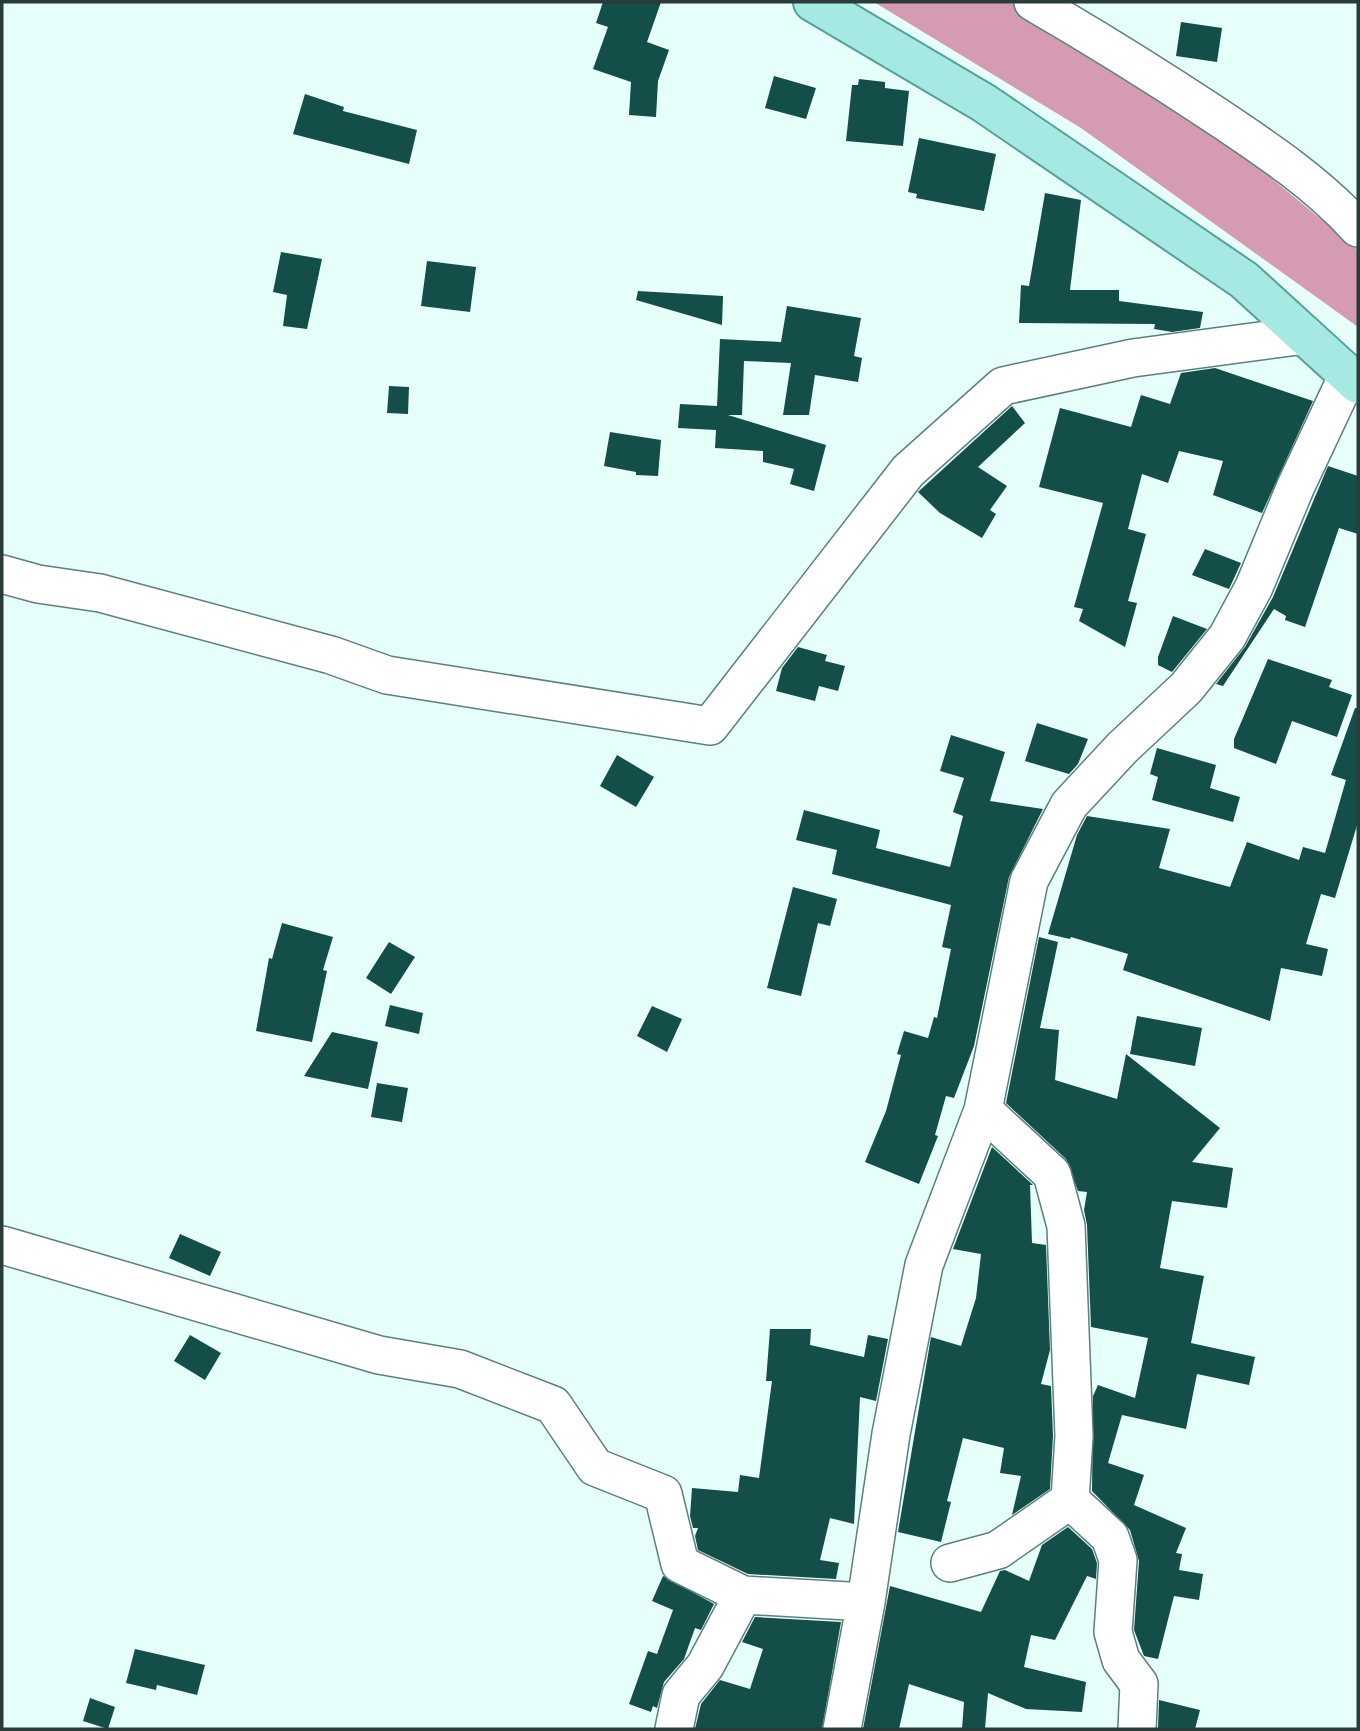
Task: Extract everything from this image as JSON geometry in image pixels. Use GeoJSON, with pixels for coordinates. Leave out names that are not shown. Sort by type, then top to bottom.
{"type":"FeatureCollection","features":[{"type":"Feature","properties":{"kind":"main road"},"geometry":{"type":"LineString","coordinates":[[813,2],[984,103],[1244,280],[1353,380]]}},
{"type":"Feature","properties":{"kind":"street"},"geometry":{"type":"LineString","coordinates":[[1033,2],[1132,60],[1268,150],[1333,200],[1358,228]]}},
{"type":"Feature","properties":{"kind":"street"},"geometry":{"type":"LineString","coordinates":[[2,574],[37,584],[100,593],[331,655],[387,676],[710,726],[908,471],[1003,386],[1133,358],[1305,335]]}},
{"type":"Feature","properties":{"kind":"street"},"geometry":{"type":"LineString","coordinates":[[842,1729],[866,1602],[891,1434],[924,1265],[983,1110],[1029,881],[1069,805],[1122,747],[1186,688],[1227,637],[1254,587],[1295,488],[1353,380]]}},
{"type":"Feature","properties":{"kind":"street"},"geometry":{"type":"LineString","coordinates":[[983,1110],[1052,1174],[1066,1226],[1074,1436],[1070,1500]]}},
{"type":"Feature","properties":{"kind":"street"},"geometry":{"type":"LineString","coordinates":[[2,1245],[379,1355],[460,1369],[553,1405],[595,1467],[663,1493],[680,1564],[743,1595],[866,1602]]}},
{"type":"Feature","properties":{"kind":"street"},"geometry":{"type":"LineString","coordinates":[[950,1563],[998,1550],[1070,1500]]}},
{"type":"Feature","properties":{"kind":"street"},"geometry":{"type":"LineString","coordinates":[[1070,1500],[1110,1538],[1118,1560],[1113,1632],[1121,1660],[1139,1684],[1137,1729]]}},
{"type":"Feature","properties":{"kind":"street"},"geometry":{"type":"LineString","coordinates":[[674,1729],[681,1695],[705,1666],[743,1595]]}},
{"type":"Feature","properties":{"kind":"shaded area"},"geometry":{"type":"Polygon","coordinates":[[[874,2],[1010,2],[1247,158],[1358,250],[1358,327],[1081,128],[874,2]]]}},
{"type":"Feature","properties":{"kind":"building"},"geometry":{"type":"Polygon","coordinates":[[[603,2],[661,2],[647,42],[669,50],[658,81],[656,117],[629,115],[631,82],[593,69],[608,27],[596,23],[603,2]]]}},
{"type":"Feature","properties":{"kind":"building"},"geometry":{"type":"Polygon","coordinates":[[[1181,22],[1222,28],[1217,62],[1176,56],[1181,22]]]}},
{"type":"Feature","properties":{"kind":"building"},"geometry":{"type":"Polygon","coordinates":[[[774,76],[816,88],[806,119],[765,108],[774,76]]]}},
{"type":"Feature","properties":{"kind":"building"},"geometry":{"type":"Polygon","coordinates":[[[859,79],[885,82],[885,88],[909,91],[903,146],[846,141],[852,85],[858,85],[859,79]]]}},
{"type":"Feature","properties":{"kind":"building"},"geometry":{"type":"Polygon","coordinates":[[[305,94],[344,107],[343,111],[417,130],[409,164],[293,134],[305,94]]]}},
{"type":"Feature","properties":{"kind":"building"},"geometry":{"type":"Polygon","coordinates":[[[919,138],[996,154],[984,211],[916,198],[917,194],[908,192],[919,138]]]}},
{"type":"Feature","properties":{"kind":"building"},"geometry":{"type":"Polygon","coordinates":[[[1045,193],[1081,200],[1070,290],[1119,290],[1119,301],[1203,312],[1200,328],[1172,332],[1154,329],[1155,324],[1019,323],[1021,285],[1029,286],[1045,193]]]}},
{"type":"Feature","properties":{"kind":"building"},"geometry":{"type":"Polygon","coordinates":[[[281,252],[322,259],[307,329],[283,326],[287,295],[273,292],[281,252]]]}},
{"type":"Feature","properties":{"kind":"building"},"geometry":{"type":"Polygon","coordinates":[[[427,261],[476,267],[470,312],[421,306],[427,261]]]}},
{"type":"Feature","properties":{"kind":"building"},"geometry":{"type":"Polygon","coordinates":[[[638,291],[723,296],[722,325],[636,300],[638,291]]]}},
{"type":"Feature","properties":{"kind":"building"},"geometry":{"type":"Polygon","coordinates":[[[787,306],[861,318],[854,356],[862,358],[858,382],[815,375],[809,415],[783,415],[791,363],[744,361],[742,415],[728,415],[826,445],[814,491],[790,484],[794,469],[763,462],[763,451],[715,448],[716,430],[678,428],[680,404],[717,406],[720,339],[781,342],[787,306]]]}},
{"type":"Feature","properties":{"kind":"building"},"geometry":{"type":"Polygon","coordinates":[[[1215,368],[1313,401],[1262,513],[1213,495],[1223,461],[1179,451],[1168,483],[1142,474],[1128,529],[1146,534],[1128,601],[1137,603],[1125,647],[1079,621],[1083,609],[1074,607],[1103,503],[1039,487],[1060,408],[1131,427],[1141,395],[1170,404],[1181,373],[1215,368]]]}},
{"type":"Feature","properties":{"kind":"building"},"geometry":{"type":"Polygon","coordinates":[[[389,386],[409,387],[408,414],[387,413],[389,386]]]}},
{"type":"Feature","properties":{"kind":"building"},"geometry":{"type":"Polygon","coordinates":[[[1012,406],[1025,423],[978,467],[1007,486],[990,510],[996,514],[982,538],[940,513],[918,492],[1012,406]]]}},
{"type":"Feature","properties":{"kind":"building"},"geometry":{"type":"Polygon","coordinates":[[[610,432],[661,440],[658,476],[636,475],[636,472],[604,466],[610,432]]]}},
{"type":"Feature","properties":{"kind":"building"},"geometry":{"type":"Polygon","coordinates":[[[1328,466],[1358,476],[1358,534],[1339,528],[1305,627],[1285,620],[1286,616],[1274,609],[1223,686],[1216,684],[1245,647],[1273,597],[1328,466]]]}},
{"type":"Feature","properties":{"kind":"building"},"geometry":{"type":"Polygon","coordinates":[[[1205,549],[1241,563],[1229,589],[1192,575],[1205,549]]]}},
{"type":"Feature","properties":{"kind":"building"},"geometry":{"type":"Polygon","coordinates":[[[1173,616],[1207,629],[1172,672],[1158,665],[1158,657],[1173,616]]]}},
{"type":"Feature","properties":{"kind":"building"},"geometry":{"type":"Polygon","coordinates":[[[798,647],[827,655],[825,661],[845,666],[838,691],[819,686],[815,701],[776,691],[782,668],[798,647]]]}},
{"type":"Feature","properties":{"kind":"building"},"geometry":{"type":"Polygon","coordinates":[[[1268,659],[1332,680],[1329,687],[1352,695],[1337,737],[1292,721],[1276,764],[1234,748],[1234,739],[1268,659]]]}},
{"type":"Feature","properties":{"kind":"building"},"geometry":{"type":"Polygon","coordinates":[[[1355,708],[1358,708],[1358,822],[1335,898],[1321,894],[1306,944],[1328,949],[1322,976],[1281,968],[1270,1021],[1123,970],[1128,954],[1071,937],[1070,939],[1048,934],[1077,835],[1087,816],[1170,829],[1159,868],[1230,887],[1247,842],[1299,860],[1303,847],[1325,853],[1346,780],[1331,775],[1355,708]]]}},
{"type":"Feature","properties":{"kind":"building"},"geometry":{"type":"Polygon","coordinates":[[[1037,723],[1088,739],[1078,764],[1069,774],[1025,761],[1037,723]]]}},
{"type":"Feature","properties":{"kind":"building"},"geometry":{"type":"Polygon","coordinates":[[[951,735],[1005,752],[990,801],[1043,809],[1009,877],[974,1046],[954,1098],[946,1096],[935,1135],[938,1136],[919,1184],[865,1162],[886,1111],[901,1055],[897,1054],[904,1031],[928,1038],[934,1017],[937,1018],[951,949],[942,947],[951,905],[832,874],[837,850],[796,840],[804,810],[880,830],[876,848],[950,867],[963,816],[953,812],[964,778],[940,771],[951,735]]]}},
{"type":"Feature","properties":{"kind":"building"},"geometry":{"type":"Polygon","coordinates":[[[1157,748],[1216,765],[1210,788],[1240,797],[1233,822],[1152,800],[1158,777],[1150,774],[1157,748]]]}},
{"type":"Feature","properties":{"kind":"building"},"geometry":{"type":"Polygon","coordinates":[[[617,755],[654,777],[636,807],[600,786],[617,755]]]}},
{"type":"Feature","properties":{"kind":"building"},"geometry":{"type":"Polygon","coordinates":[[[793,887],[837,899],[830,926],[818,923],[801,996],[767,988],[793,887]]]}},
{"type":"Feature","properties":{"kind":"building"},"geometry":{"type":"Polygon","coordinates":[[[282,923],[333,937],[323,970],[327,971],[312,1042],[256,1031],[269,958],[272,959],[282,923]]]}},
{"type":"Feature","properties":{"kind":"building"},"geometry":{"type":"Polygon","coordinates":[[[1039,937],[1058,942],[1040,1028],[1059,1030],[1055,1080],[1117,1099],[1126,1054],[1220,1128],[1192,1162],[1233,1168],[1227,1208],[1172,1201],[1160,1268],[1204,1276],[1191,1343],[1255,1357],[1249,1385],[1197,1374],[1186,1429],[1122,1415],[1108,1463],[1144,1475],[1134,1505],[1186,1528],[1176,1553],[1182,1554],[1179,1570],[1203,1574],[1199,1600],[1174,1596],[1158,1659],[1144,1656],[1134,1630],[1139,1561],[1130,1530],[1092,1491],[1093,1396],[1098,1385],[1135,1398],[1148,1338],[1091,1327],[1084,1210],[1087,1192],[1078,1191],[1066,1159],[1006,1103],[1039,937]]]}},
{"type":"Feature","properties":{"kind":"building"},"geometry":{"type":"Polygon","coordinates":[[[389,942],[415,957],[391,994],[366,978],[389,942]]]}},
{"type":"Feature","properties":{"kind":"building"},"geometry":{"type":"Polygon","coordinates":[[[390,1005],[423,1013],[419,1034],[385,1026],[390,1005]]]}},
{"type":"Feature","properties":{"kind":"building"},"geometry":{"type":"Polygon","coordinates":[[[652,1006],[682,1019],[667,1052],[637,1036],[652,1006]]]}},
{"type":"Feature","properties":{"kind":"building"},"geometry":{"type":"Polygon","coordinates":[[[1137,1016],[1202,1028],[1195,1066],[1130,1054],[1137,1016]]]}},
{"type":"Feature","properties":{"kind":"building"},"geometry":{"type":"Polygon","coordinates":[[[332,1032],[378,1042],[368,1089],[304,1076],[332,1032]]]}},
{"type":"Feature","properties":{"kind":"building"},"geometry":{"type":"Polygon","coordinates":[[[377,1083],[408,1088],[402,1122],[371,1117],[377,1083]]]}},
{"type":"Feature","properties":{"kind":"building"},"geometry":{"type":"Polygon","coordinates":[[[992,1147],[1033,1185],[1030,1185],[1032,1243],[1046,1245],[1050,1350],[1041,1384],[1051,1386],[1053,1436],[1050,1489],[1012,1515],[1021,1476],[1000,1473],[1004,1448],[963,1438],[947,1501],[951,1502],[941,1542],[898,1532],[931,1337],[961,1346],[976,1298],[981,1254],[953,1249],[992,1147]]]}},
{"type":"Feature","properties":{"kind":"building"},"geometry":{"type":"Polygon","coordinates":[[[180,1234],[221,1252],[210,1276],[169,1258],[180,1234]]]}},
{"type":"Feature","properties":{"kind":"building"},"geometry":{"type":"Polygon","coordinates":[[[770,1329],[811,1329],[810,1345],[864,1357],[868,1335],[888,1339],[876,1401],[860,1397],[854,1524],[830,1518],[820,1560],[839,1563],[836,1579],[748,1574],[698,1550],[695,1536],[698,1528],[693,1528],[690,1516],[692,1488],[738,1492],[740,1475],[759,1478],[772,1381],[766,1381],[770,1329]]]}},
{"type":"Feature","properties":{"kind":"building"},"geometry":{"type":"Polygon","coordinates":[[[190,1335],[221,1353],[205,1380],[174,1361],[190,1335]]]}},
{"type":"Feature","properties":{"kind":"building"},"geometry":{"type":"Polygon","coordinates":[[[1068,1527],[1092,1549],[1097,1563],[1096,1579],[1087,1576],[1055,1640],[1031,1635],[1024,1667],[1086,1682],[1082,1712],[1026,1709],[988,1693],[985,1729],[962,1729],[964,1702],[909,1684],[899,1729],[863,1729],[890,1586],[981,1612],[1000,1571],[1005,1570],[1029,1581],[1042,1545],[1068,1527]]]}},
{"type":"Feature","properties":{"kind":"building"},"geometry":{"type":"Polygon","coordinates":[[[663,1576],[714,1604],[701,1630],[695,1628],[684,1659],[664,1682],[657,1708],[653,1706],[651,1712],[629,1704],[648,1651],[657,1654],[673,1610],[652,1601],[663,1576]]]}},
{"type":"Feature","properties":{"kind":"building"},"geometry":{"type":"Polygon","coordinates":[[[755,1617],[841,1622],[822,1729],[695,1729],[701,1704],[720,1680],[750,1689],[763,1649],[742,1642],[755,1617]]]}},
{"type":"Feature","properties":{"kind":"building"},"geometry":{"type":"Polygon","coordinates":[[[135,1649],[205,1665],[197,1695],[157,1685],[156,1690],[126,1683],[135,1649]]]}},
{"type":"Feature","properties":{"kind":"building"},"geometry":{"type":"Polygon","coordinates":[[[90,1698],[115,1707],[108,1729],[83,1721],[90,1698]]]}},
{"type":"Feature","properties":{"kind":"building"},"geometry":{"type":"Polygon","coordinates":[[[1159,1700],[1200,1710],[1195,1729],[1158,1729],[1159,1700]]]}}]}
